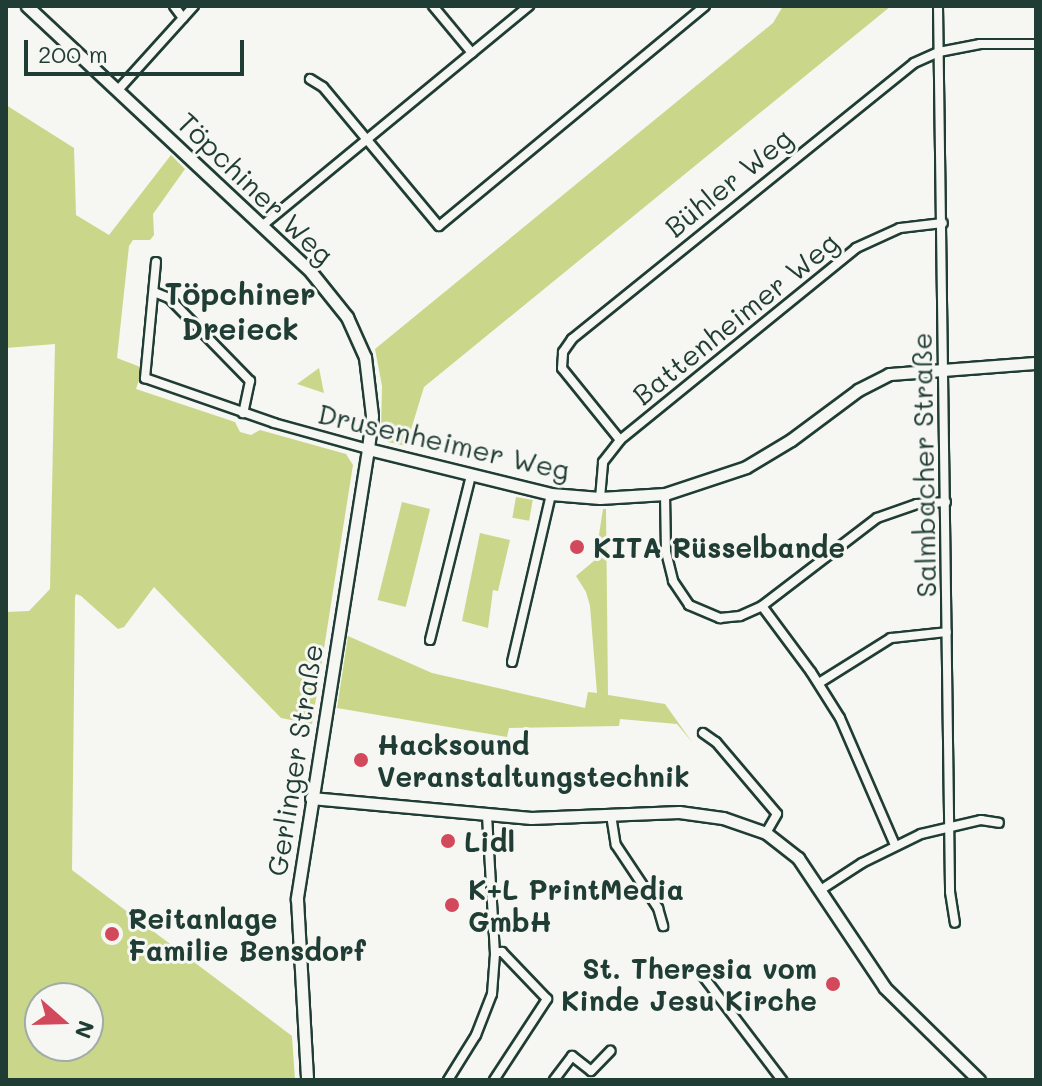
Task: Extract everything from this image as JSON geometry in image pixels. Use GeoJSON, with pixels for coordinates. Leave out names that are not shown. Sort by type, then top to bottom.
{"type":"FeatureCollection","features":[{"type":"Feature","properties":{"kind":"street","name":"Töpchiner Weg"},"geometry":{"type":"LineString","coordinates":[[27,6],[263,225],[325,288],[357,336],[370,384],[372,416],[368,449]]}},
{"type":"Feature","properties":{"kind":"street"},"geometry":{"type":"LineString","coordinates":[[174,6],[183,18]]}},
{"type":"Feature","properties":{"kind":"street"},"geometry":{"type":"LineString","coordinates":[[118,90],[194,6]]}},
{"type":"Feature","properties":{"kind":"street"},"geometry":{"type":"LineString","coordinates":[[433,6],[472,53]]}},
{"type":"Feature","properties":{"kind":"street"},"geometry":{"type":"LineString","coordinates":[[263,225],[529,6]]}},
{"type":"Feature","properties":{"kind":"street"},"geometry":{"type":"LineString","coordinates":[[310,79],[323,87],[439,226],[705,6]]}},
{"type":"Feature","properties":{"kind":"street","name":"Salmbacher Straße"},"geometry":{"type":"LineString","coordinates":[[938,6],[950,910],[955,923]]}},
{"type":"Feature","properties":{"kind":"street","name":"Bühler Weg"},"geometry":{"type":"LineString","coordinates":[[620,440],[567,376],[561,359],[567,344],[894,75],[939,52],[980,44],[1036,44]]}},
{"type":"Feature","properties":{"kind":"street","name":"Battenheimer Weg"},"geometry":{"type":"LineString","coordinates":[[600,498],[603,462],[620,440],[856,248],[900,228],[943,223]]}},
{"type":"Feature","properties":{"kind":"street","name":"Drusenheimer Weg"},"geometry":{"type":"LineString","coordinates":[[156,262],[145,378],[243,413],[368,449],[551,494],[600,498],[665,494],[746,467],[791,440],[874,380],[906,371],[1036,363]]}},
{"type":"Feature","properties":{"kind":"street"},"geometry":{"type":"LineString","coordinates":[[154,292],[169,298],[250,381],[243,413]]}},
{"type":"Feature","properties":{"kind":"street","name":"Gerlinger Straße"},"geometry":{"type":"LineString","coordinates":[[307,1080],[297,899],[368,449]]}},
{"type":"Feature","properties":{"kind":"street"},"geometry":{"type":"LineString","coordinates":[[430,640],[471,475]]}},
{"type":"Feature","properties":{"kind":"street"},"geometry":{"type":"LineString","coordinates":[[512,662],[551,494]]}},
{"type":"Feature","properties":{"kind":"street"},"geometry":{"type":"LineString","coordinates":[[665,494],[667,560],[673,581],[685,601],[697,611],[720,618],[740,616],[762,606],[877,518],[917,504],[946,502]]}},
{"type":"Feature","properties":{"kind":"street"},"geometry":{"type":"LineString","coordinates":[[762,606],[819,683],[855,748],[872,800],[895,845]]}},
{"type":"Feature","properties":{"kind":"street"},"geometry":{"type":"LineString","coordinates":[[819,683],[891,638],[918,632],[947,632]]}},
{"type":"Feature","properties":{"kind":"street"},"geometry":{"type":"LineString","coordinates":[[703,733],[716,742],[777,814],[766,833]]}},
{"type":"Feature","properties":{"kind":"street"},"geometry":{"type":"LineString","coordinates":[[311,798],[487,816],[657,812],[704,815],[766,833],[790,849],[822,889],[885,988],[979,1080]]}},
{"type":"Feature","properties":{"kind":"street"},"geometry":{"type":"LineString","coordinates":[[611,815],[616,845],[658,908],[663,926]]}},
{"type":"Feature","properties":{"kind":"street"},"geometry":{"type":"LineString","coordinates":[[448,1080],[487,1014],[495,952],[487,816]]}},
{"type":"Feature","properties":{"kind":"street"},"geometry":{"type":"LineString","coordinates":[[822,889],[895,845],[950,825],[981,820],[999,823]]}},
{"type":"Feature","properties":{"kind":"street"},"geometry":{"type":"LineString","coordinates":[[494,1080],[547,999],[502,952],[495,952]]}},
{"type":"Feature","properties":{"kind":"street"},"geometry":{"type":"LineString","coordinates":[[700,972],[782,1080]]}},
{"type":"Feature","properties":{"kind":"street"},"geometry":{"type":"LineString","coordinates":[[554,1080],[570,1054],[591,1071],[610,1051]]}},
{"type":"Feature","properties":{"kind":"green space"},"geometry":{"type":"Polygon","coordinates":[[[783,6],[891,6],[424,387],[406,446],[388,442],[381,430],[382,386],[375,349],[773,23],[783,6]]]}},
{"type":"Feature","properties":{"kind":"green space"},"geometry":{"type":"Polygon","coordinates":[[[6,105],[74,148],[76,215],[109,235],[171,155],[185,169],[153,214],[154,235],[150,240],[133,240],[129,246],[117,358],[143,368],[136,389],[235,422],[240,432],[251,435],[260,430],[346,454],[353,465],[312,724],[281,718],[154,587],[124,627],[118,629],[81,596],[76,594],[75,597],[72,870],[292,1036],[295,1080],[6,1080],[6,612],[29,611],[50,589],[55,344],[6,348],[6,105]]]}},
{"type":"Feature","properties":{"kind":"green space"},"geometry":{"type":"Polygon","coordinates":[[[319,368],[324,393],[297,384],[319,368]]]}},
{"type":"Feature","properties":{"kind":"green space"},"geometry":{"type":"Polygon","coordinates":[[[516,497],[533,500],[529,521],[512,518],[516,497]]]}},
{"type":"Feature","properties":{"kind":"green space"},"geometry":{"type":"Polygon","coordinates":[[[402,502],[430,509],[406,607],[378,600],[402,502]]]}},
{"type":"Feature","properties":{"kind":"green space"},"geometry":{"type":"Polygon","coordinates":[[[603,509],[606,509],[608,695],[665,704],[692,742],[677,724],[620,719],[619,726],[509,728],[507,737],[337,708],[348,636],[432,673],[585,708],[588,692],[597,693],[590,606],[576,576],[595,560],[603,509]]]}},
{"type":"Feature","properties":{"kind":"green space"},"geometry":{"type":"Polygon","coordinates":[[[480,533],[510,540],[498,591],[493,590],[488,628],[462,621],[480,533]]]}},
{"type":"Feature","properties":{"kind":"place","name":"KITA Rüsselbande"},"geometry":{"type":"Point","coordinates":[577,547]}},
{"type":"Feature","properties":{"kind":"place","name":"Hacksound Veranstaltungstechnik"},"geometry":{"type":"Point","coordinates":[361,760]}},
{"type":"Feature","properties":{"kind":"place","name":"Lidl"},"geometry":{"type":"Point","coordinates":[448,841]}},
{"type":"Feature","properties":{"kind":"place","name":"K+L PrintMedia GmbH"},"geometry":{"type":"Point","coordinates":[452,905]}},
{"type":"Feature","properties":{"kind":"place","name":"Reitanlage Familie Bensdorf"},"geometry":{"type":"Point","coordinates":[112,934]}},
{"type":"Feature","properties":{"kind":"place","name":"St. Theresia vom Kinde Jesu Kirche"},"geometry":{"type":"Point","coordinates":[833,984]}},
{"type":"Feature","properties":{"kind":"district","name":"Töpchiner Dreieck"},"geometry":{"type":"Point","coordinates":[240,310]}}]}
